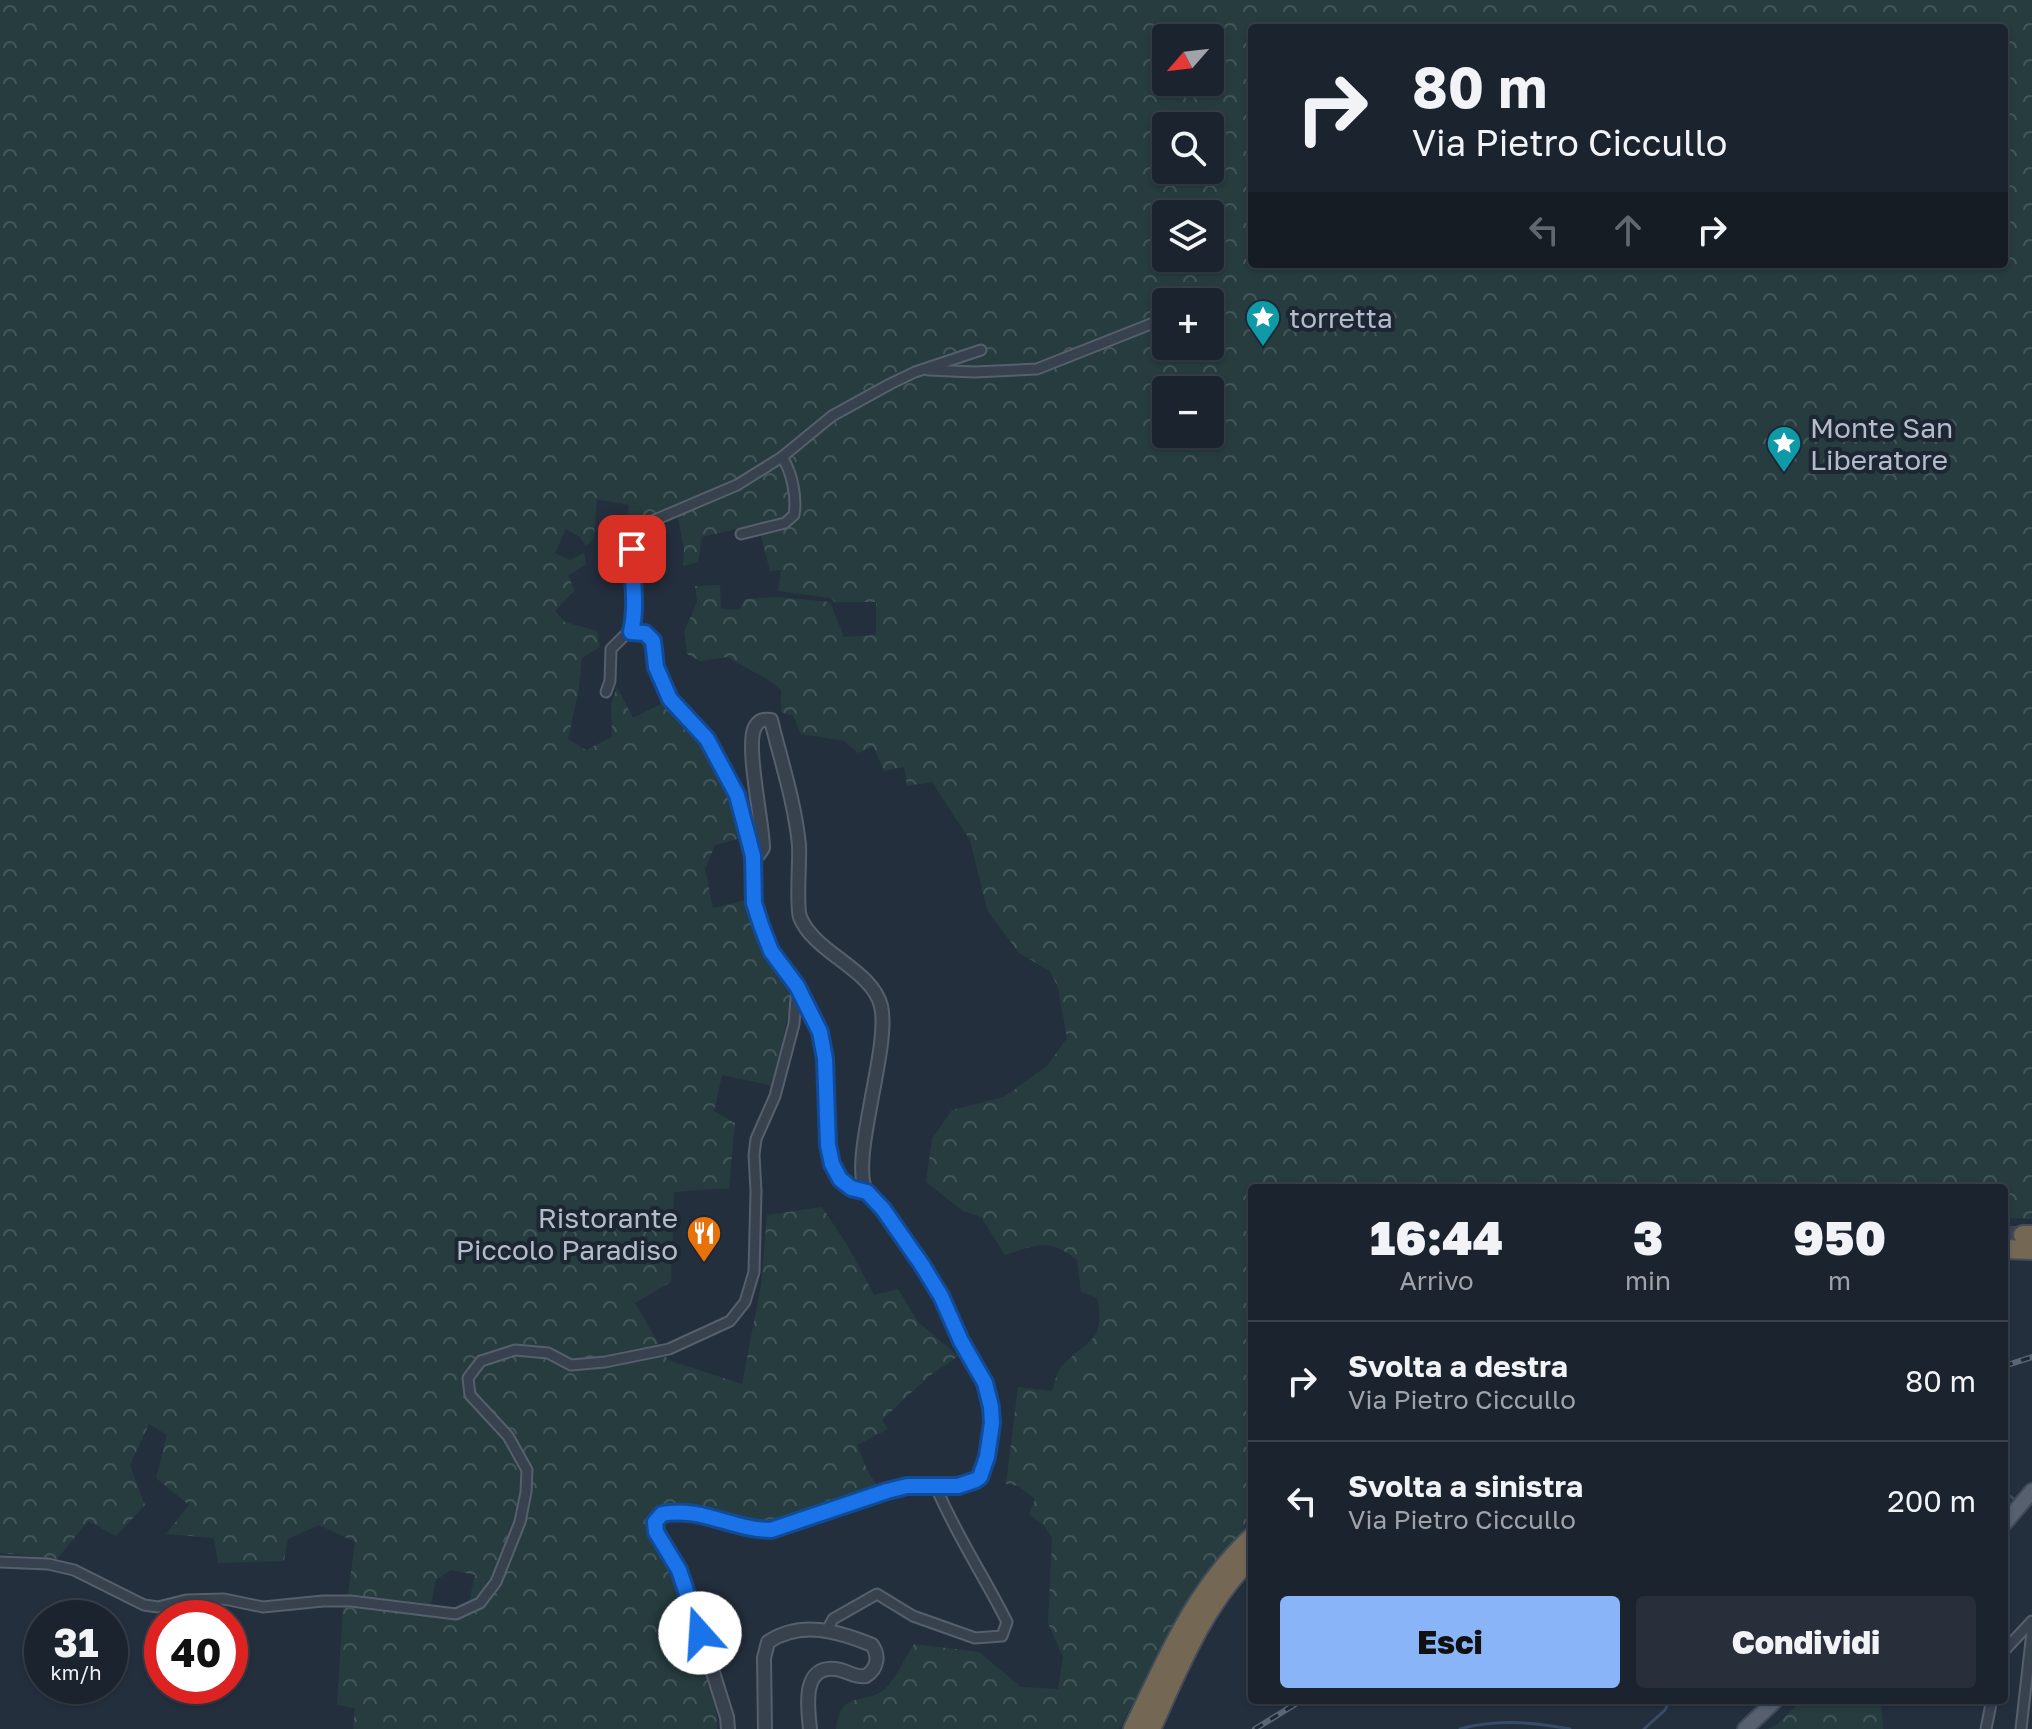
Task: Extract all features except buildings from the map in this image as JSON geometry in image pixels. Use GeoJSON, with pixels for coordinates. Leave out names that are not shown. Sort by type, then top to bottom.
{"type":"FeatureCollection","features":[{"type":"Feature","properties":{"kind":"highway"},"geometry":{"type":"LineString","coordinates":[[2008,1248],[2029,1240]]}},
{"type":"Feature","properties":{"kind":"highway"},"geometry":{"type":"LineString","coordinates":[[1133,1729],[1194,1605],[1223,1566],[1248,1541]]}},
{"type":"Feature","properties":{"kind":"highway"},"geometry":{"type":"LineString","coordinates":[[1151,1729],[1194,1634],[1212,1604],[1248,1562]]}},
{"type":"Feature","properties":{"kind":"main road"},"geometry":{"type":"LineString","coordinates":[[2008,1519],[2032,1491]]}},
{"type":"Feature","properties":{"kind":"main road"},"geometry":{"type":"LineString","coordinates":[[1745,1729],[1772,1704]]}},
{"type":"Feature","properties":{"kind":"street"},"geometry":{"type":"LineString","coordinates":[[924,369],[974,372],[1037,369],[1152,324]]}},
{"type":"Feature","properties":{"kind":"street"},"geometry":{"type":"LineString","coordinates":[[631,632],[636,592],[631,571],[632,549],[650,522],[737,485],[782,457],[832,416],[890,384],[981,350]]}},
{"type":"Feature","properties":{"kind":"street"},"geometry":{"type":"LineString","coordinates":[[741,534],[785,523],[794,515],[796,505],[788,466],[782,457]]}},
{"type":"Feature","properties":{"kind":"street"},"geometry":{"type":"LineString","coordinates":[[606,692],[610,681],[611,649],[631,632],[645,633],[653,641],[656,667],[670,699],[707,739],[737,795],[753,856],[754,903],[761,925],[771,951],[797,986],[820,1032],[825,1059],[828,1145],[832,1164],[840,1179],[851,1188],[867,1192]]}},
{"type":"Feature","properties":{"kind":"street"},"geometry":{"type":"LineString","coordinates":[[728,1729],[727,1717],[679,1570],[656,1532],[654,1526],[657,1518],[670,1512],[685,1513],[771,1530],[907,1486],[964,1484],[980,1477],[987,1457],[992,1423],[989,1394],[941,1296],[891,1219],[867,1192],[863,1168],[881,1042],[881,1006],[865,982],[819,942],[800,918],[799,850],[792,802],[771,720],[763,719],[756,724],[753,734],[754,776],[763,848],[753,856]]}},
{"type":"Feature","properties":{"kind":"street"},"geometry":{"type":"LineString","coordinates":[[0,1562],[48,1564],[74,1570],[144,1605],[158,1607],[186,1600],[212,1599],[263,1607],[351,1601],[456,1614],[480,1603],[496,1582],[520,1522],[527,1470],[508,1436],[470,1395],[468,1378],[481,1361],[515,1350],[548,1353],[571,1365],[605,1362],[669,1349],[730,1321],[745,1302],[754,1272],[756,1139],[775,1096],[794,1024],[797,986]]}},
{"type":"Feature","properties":{"kind":"street"},"geometry":{"type":"LineString","coordinates":[[827,1630],[833,1619],[877,1594],[913,1616],[975,1638],[1002,1636],[1007,1622],[961,1542],[936,1487]]}},
{"type":"Feature","properties":{"kind":"street"},"geometry":{"type":"LineString","coordinates":[[2008,1647],[2032,1621]]}},
{"type":"Feature","properties":{"kind":"street"},"geometry":{"type":"LineString","coordinates":[[765,1729],[764,1658],[768,1642],[801,1629],[827,1630],[872,1645],[877,1660],[873,1670],[862,1677],[835,1669],[819,1672],[811,1681],[806,1698],[810,1729]]}},
{"type":"Feature","properties":{"kind":"street"},"geometry":{"type":"LineString","coordinates":[[2021,1729],[2032,1632]]}},
{"type":"Feature","properties":{"kind":"street"},"geometry":{"type":"LineString","coordinates":[[1986,1729],[1991,1704]]}},
{"type":"Feature","properties":{"kind":"green space"},"geometry":{"type":"Polygon","coordinates":[[[0,0],[2032,0],[2032,1219],[2008,1218],[2008,1184],[1248,1184],[1248,1522],[1236,1541],[1202,1579],[1119,1729],[836,1729],[843,1708],[849,1703],[886,1688],[914,1644],[979,1652],[1021,1687],[1058,1689],[1063,1657],[1048,1623],[1052,1538],[1045,1527],[1029,1514],[1035,1499],[1018,1486],[1006,1484],[1018,1387],[1052,1391],[1061,1367],[1097,1332],[1097,1298],[1081,1292],[1077,1260],[1067,1253],[1042,1245],[1005,1255],[981,1217],[963,1211],[926,1182],[932,1139],[952,1110],[1004,1097],[1047,1066],[1067,1038],[1058,987],[1050,971],[1019,953],[987,910],[970,840],[932,782],[907,786],[904,767],[884,771],[873,746],[858,753],[844,741],[801,734],[793,716],[781,712],[781,690],[769,681],[728,657],[700,661],[687,654],[684,632],[697,602],[695,586],[720,585],[721,609],[739,610],[745,599],[778,597],[830,602],[844,637],[876,635],[876,602],[835,602],[830,598],[778,591],[781,570],[770,571],[758,524],[702,537],[698,562],[683,566],[684,550],[676,507],[648,518],[631,536],[625,528],[629,505],[597,499],[594,538],[586,546],[580,537],[566,529],[555,553],[570,560],[584,553],[586,564],[568,576],[575,590],[555,611],[565,622],[597,631],[600,647],[582,658],[568,739],[586,750],[612,737],[611,704],[617,687],[633,718],[665,702],[689,725],[704,744],[725,783],[736,812],[741,838],[715,845],[705,869],[713,908],[746,900],[759,945],[792,995],[773,1086],[722,1075],[714,1111],[735,1123],[729,1188],[674,1192],[671,1282],[635,1303],[668,1360],[742,1384],[761,1285],[767,1215],[822,1207],[874,1295],[898,1289],[918,1322],[958,1356],[929,1376],[882,1420],[888,1429],[857,1445],[869,1474],[879,1487],[774,1522],[671,1504],[651,1515],[650,1535],[668,1568],[700,1647],[713,1691],[717,1729],[353,1729],[355,1708],[337,1705],[343,1607],[466,1616],[475,1575],[451,1570],[436,1580],[431,1604],[348,1594],[355,1542],[319,1525],[288,1539],[284,1561],[218,1563],[214,1538],[166,1534],[189,1505],[156,1478],[167,1435],[149,1424],[130,1465],[145,1505],[116,1536],[88,1521],[57,1559],[0,1553],[0,0]]]}},
{"type":"Feature","properties":{"kind":"green space"},"geometry":{"type":"Polygon","coordinates":[[[1798,1704],[1881,1704],[1883,1729],[1768,1729],[1778,1724],[1798,1704]]]}},
{"type":"Feature","properties":{"kind":"waterway"},"geometry":{"type":"LineString","coordinates":[[2008,1495],[2017,1501]]}},
{"type":"Feature","properties":{"kind":"waterway"},"geometry":{"type":"LineString","coordinates":[[1644,1729],[1668,1704]]}},
{"type":"Feature","properties":{"kind":"waterway"},"geometry":{"type":"LineString","coordinates":[[1460,1729],[1515,1723],[1570,1729]]}},
{"type":"Feature","properties":{"kind":"tunnel"},"geometry":{"type":"LineString","coordinates":[[2008,1235],[2023,1235]]}},
{"type":"Feature","properties":{"kind":"railway"},"geometry":{"type":"LineString","coordinates":[[2008,1365],[2032,1357]]}},
{"type":"Feature","properties":{"kind":"railway"},"geometry":{"type":"LineString","coordinates":[[1255,1729],[1296,1704]]}},
{"type":"Feature","properties":{"kind":"place","name":"torretta"},"geometry":{"type":"Point","coordinates":[1263,348]}},
{"type":"Feature","properties":{"kind":"place","name":"Monte San Liberatore"},"geometry":{"type":"Point","coordinates":[1784,474]}},
{"type":"Feature","properties":{"kind":"place","name":"Ristorante Piccolo Paradiso"},"geometry":{"type":"Point","coordinates":[704,1264]}},
{"type":"Feature","properties":{"kind":"route"},"geometry":{"type":"LineString","coordinates":[[632,549],[631,571],[636,592],[631,632],[645,633],[653,641],[656,667],[670,699],[707,739],[737,795],[753,856],[754,903],[761,925],[771,951],[797,986],[820,1032],[828,1091],[828,1145],[832,1164],[840,1179],[851,1188],[867,1192],[883,1209],[922,1265],[985,1383],[991,1407],[987,1457],[980,1477],[972,1482],[958,1486],[907,1486],[771,1530],[685,1513],[662,1514],[654,1526],[679,1570],[700,1633]]}}]}
